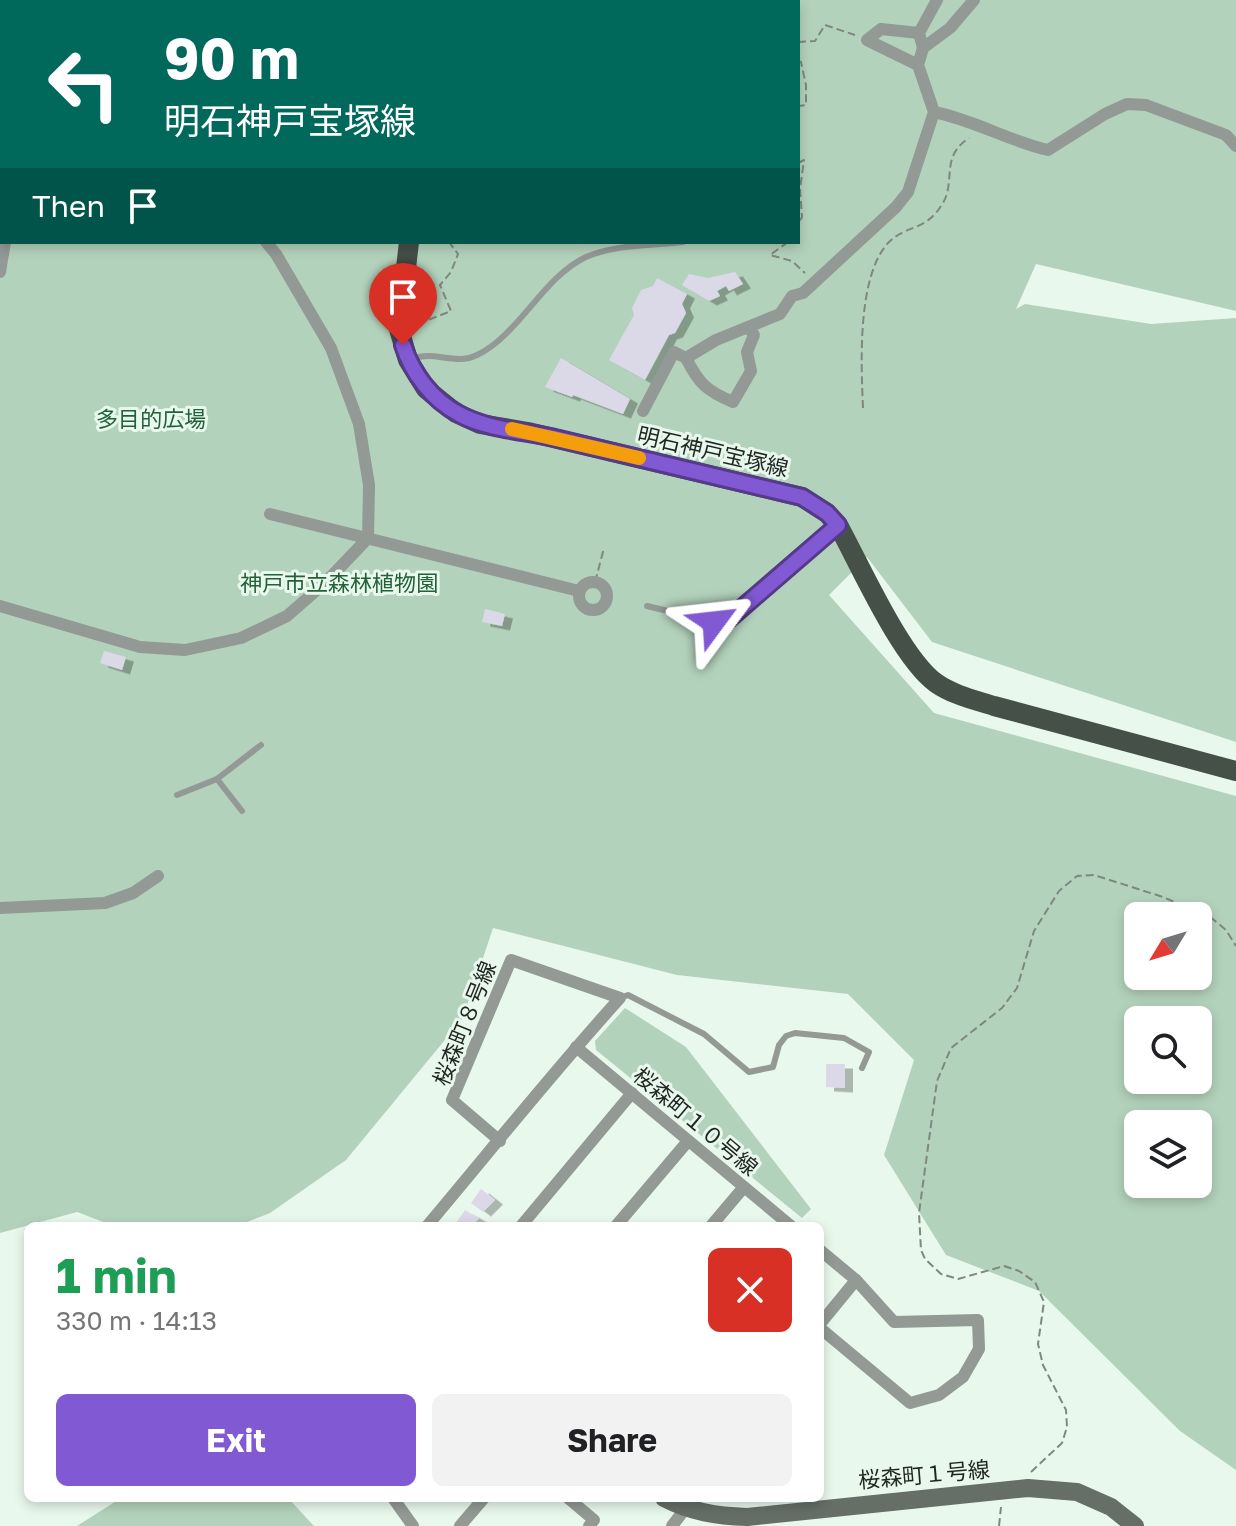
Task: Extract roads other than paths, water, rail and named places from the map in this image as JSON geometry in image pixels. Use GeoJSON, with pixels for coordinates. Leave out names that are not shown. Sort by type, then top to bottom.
{"type":"FeatureCollection","features":[{"type":"Feature","properties":{"kind":"main road","name":"明石神戸宝塚線"},"geometry":{"type":"LineString","coordinates":[[409,244],[401,287],[399,329],[408,360],[426,389],[456,413],[480,424],[528,432],[802,497],[827,513],[838,525],[890,622],[913,658],[935,682],[961,696],[994,706],[1236,771]]}},
{"type":"Feature","properties":{"kind":"street"},"geometry":{"type":"LineString","coordinates":[[686,358],[716,340],[780,314],[792,296],[803,293],[896,207],[908,192],[934,112],[918,65],[923,48],[919,33],[937,0]]}},
{"type":"Feature","properties":{"kind":"street"},"geometry":{"type":"LineString","coordinates":[[923,48],[950,28],[974,0]]}},
{"type":"Feature","properties":{"kind":"street"},"geometry":{"type":"LineString","coordinates":[[918,65],[867,40],[881,29],[919,33]]}},
{"type":"Feature","properties":{"kind":"street"},"geometry":{"type":"LineString","coordinates":[[934,112],[986,126],[1028,145],[1048,150],[1105,114],[1127,104],[1146,105],[1226,135],[1236,146]]}},
{"type":"Feature","properties":{"kind":"street"},"geometry":{"type":"LineString","coordinates":[[0,272],[5,244]]}},
{"type":"Feature","properties":{"kind":"street"},"geometry":{"type":"LineString","coordinates":[[0,606],[140,647],[185,650],[241,638],[287,616],[327,581],[368,538],[369,485],[359,424],[331,348],[268,244]]}},
{"type":"Feature","properties":{"kind":"street"},"geometry":{"type":"LineString","coordinates":[[643,411],[674,352],[686,358],[697,381],[733,402],[751,371],[747,352],[754,335],[748,327]]}},
{"type":"Feature","properties":{"kind":"street"},"geometry":{"type":"LineString","coordinates":[[270,514],[579,591]]}},
{"type":"Feature","properties":{"kind":"street"},"geometry":{"type":"LineString","coordinates":[[595,582],[603,586],[607,593],[605,602],[600,608],[592,610],[579,599],[579,591],[586,583],[595,582]]}},
{"type":"Feature","properties":{"kind":"street"},"geometry":{"type":"LineString","coordinates":[[0,908],[105,903],[133,893],[158,876]]}},
{"type":"Feature","properties":{"kind":"street","name":"桜森町８号線"},"geometry":{"type":"LineString","coordinates":[[500,1141],[452,1100],[511,960],[620,998]]}},
{"type":"Feature","properties":{"kind":"street"},"geometry":{"type":"LineString","coordinates":[[430,1222],[620,998]]}},
{"type":"Feature","properties":{"kind":"street","name":"桜森町１０号線"},"geometry":{"type":"LineString","coordinates":[[576,1047],[786,1222]]}},
{"type":"Feature","properties":{"kind":"street"},"geometry":{"type":"LineString","coordinates":[[524,1222],[632,1093]]}},
{"type":"Feature","properties":{"kind":"street"},"geometry":{"type":"LineString","coordinates":[[619,1222],[688,1141]]}},
{"type":"Feature","properties":{"kind":"street"},"geometry":{"type":"LineString","coordinates":[[714,1222],[744,1187]]}},
{"type":"Feature","properties":{"kind":"street"},"geometry":{"type":"LineString","coordinates":[[824,1253],[856,1280],[894,1322],[978,1320],[979,1349],[963,1377],[939,1395],[910,1403],[824,1329]]}},
{"type":"Feature","properties":{"kind":"street"},"geometry":{"type":"LineString","coordinates":[[824,1321],[856,1280]]}},
{"type":"Feature","properties":{"kind":"street","name":"桜森町１号線"},"geometry":{"type":"LineString","coordinates":[[672,1502],[685,1509],[720,1516],[747,1517],[1028,1488],[1077,1492],[1111,1507],[1135,1526]]}},
{"type":"Feature","properties":{"kind":"street"},"geometry":{"type":"LineString","coordinates":[[397,1502],[413,1526]]}},
{"type":"Feature","properties":{"kind":"street"},"geometry":{"type":"LineString","coordinates":[[461,1526],[481,1502]]}},
{"type":"Feature","properties":{"kind":"street"},"geometry":{"type":"LineString","coordinates":[[573,1502],[594,1520],[589,1526]]}},
{"type":"Feature","properties":{"kind":"street"},"geometry":{"type":"LineString","coordinates":[[672,1526],[685,1509]]}},
{"type":"Feature","properties":{"kind":"lane"},"geometry":{"type":"LineString","coordinates":[[408,360],[425,353],[458,360],[476,356],[493,345],[561,276],[583,259],[607,250],[664,244]]}},
{"type":"Feature","properties":{"kind":"lane"},"geometry":{"type":"LineString","coordinates":[[647,606],[714,622],[728,620],[838,525]]}},
{"type":"Feature","properties":{"kind":"lane"},"geometry":{"type":"LineString","coordinates":[[177,795],[217,779],[261,745]]}},
{"type":"Feature","properties":{"kind":"lane"},"geometry":{"type":"LineString","coordinates":[[217,779],[242,811]]}},
{"type":"Feature","properties":{"kind":"lane"},"geometry":{"type":"LineString","coordinates":[[620,998],[628,995],[704,1034],[749,1072],[773,1067],[779,1045],[786,1036],[795,1033],[844,1038],[869,1052],[862,1068]]}},
{"type":"Feature","properties":{"kind":"park label","name":"多目的広場"},"geometry":{"type":"Point","coordinates":[151,418]}},
{"type":"Feature","properties":{"kind":"park label","name":"神戸市立森林植物園"},"geometry":{"type":"Point","coordinates":[339,582]}}]}
